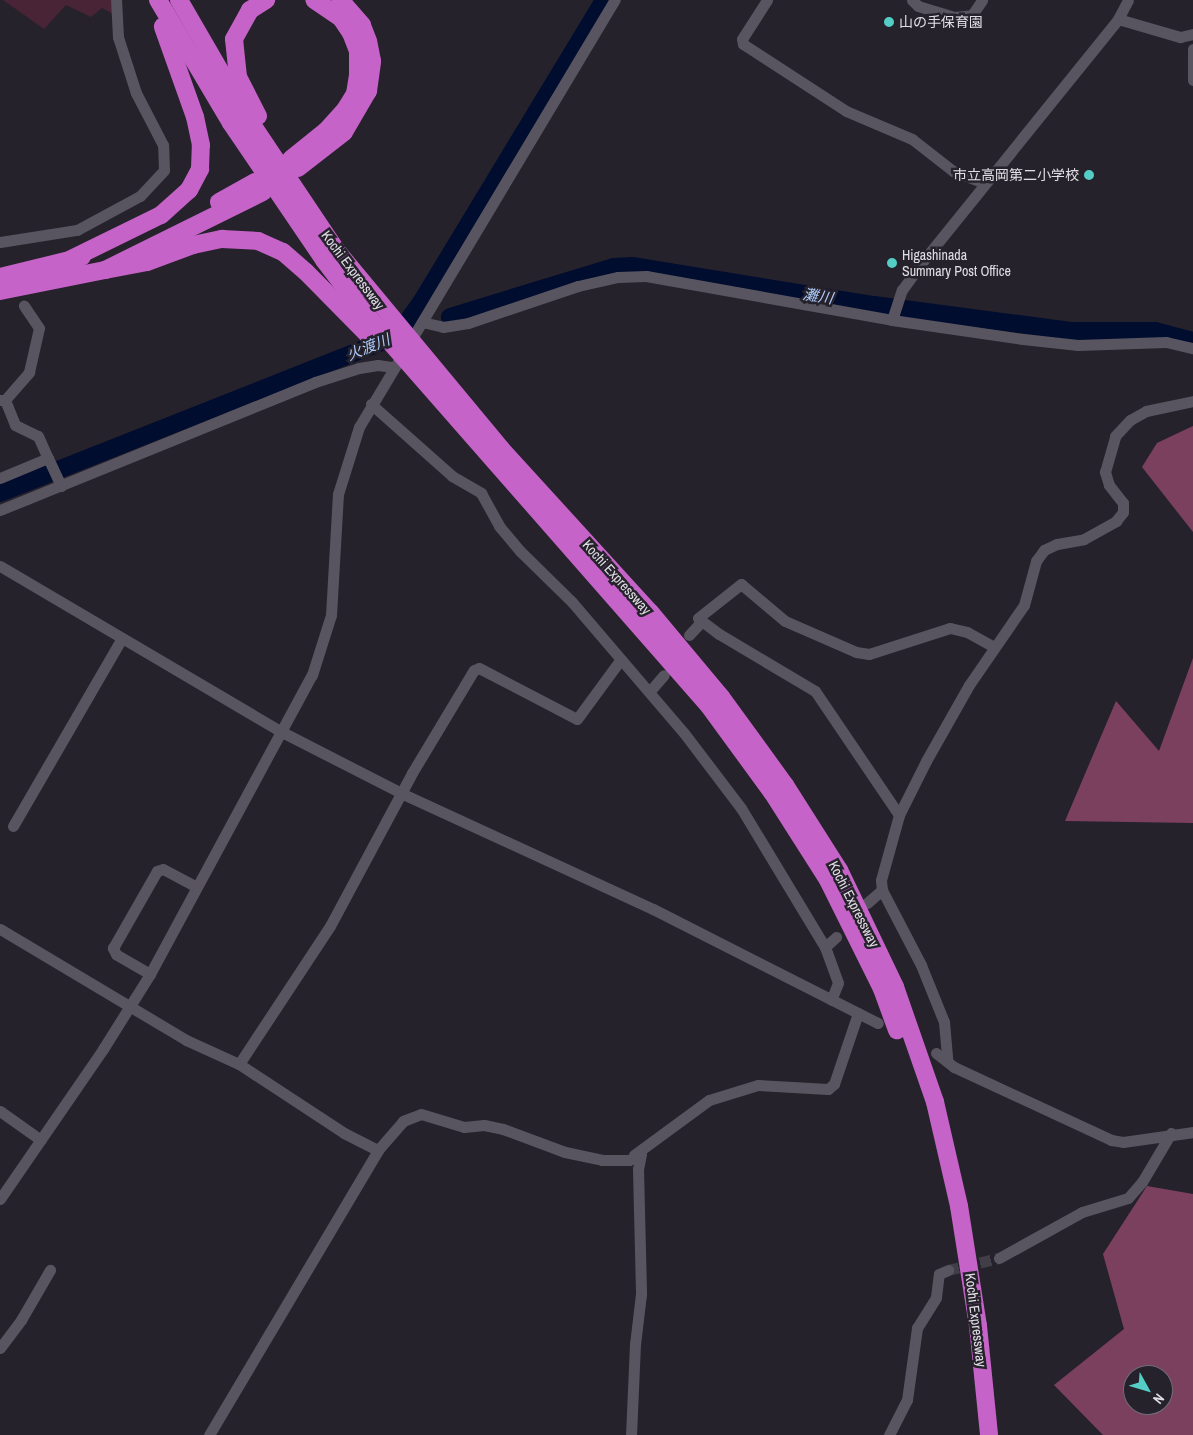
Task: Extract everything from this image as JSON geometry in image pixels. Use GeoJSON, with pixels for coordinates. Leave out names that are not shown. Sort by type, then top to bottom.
{"type":"FeatureCollection","features":[{"type":"Feature","properties":{"kind":"highway"},"geometry":{"type":"LineString","coordinates":[[71,259],[161,215],[189,190],[200,169],[201,145],[195,117],[154,0]]}},
{"type":"Feature","properties":{"kind":"highway","name":"Kochi Expressway"},"geometry":{"type":"LineString","coordinates":[[158,0],[231,123],[318,252],[363,309],[489,458],[709,706],[772,792],[828,880],[882,989],[959,1206]]}},
{"type":"Feature","properties":{"kind":"highway","name":"Kochi Expressway"},"geometry":{"type":"LineString","coordinates":[[179,0],[245,114],[293,187],[363,309]]}},
{"type":"Feature","properties":{"kind":"highway"},"geometry":{"type":"LineString","coordinates":[[266,0],[250,10],[234,39],[238,77],[293,187]]}},
{"type":"Feature","properties":{"kind":"highway"},"geometry":{"type":"LineString","coordinates":[[314,0],[341,18],[351,33],[358,51],[358,75],[355,94],[345,110],[295,163],[344,132],[368,91],[372,62],[368,41],[362,25],[340,0]]}},
{"type":"Feature","properties":{"kind":"highway"},"geometry":{"type":"LineString","coordinates":[[0,271],[104,254],[159,234],[259,187],[106,270]]}},
{"type":"Feature","properties":{"kind":"highway"},"geometry":{"type":"LineString","coordinates":[[0,292],[147,262],[193,245],[222,239],[258,241],[283,252],[363,309],[417,372]]}},
{"type":"Feature","properties":{"kind":"highway","name":"Kochi Expressway"},"geometry":{"type":"LineString","coordinates":[[417,372],[650,612],[721,696],[810,824],[839,870],[895,987],[935,1102],[959,1206],[978,1326],[989,1435]]}},
{"type":"Feature","properties":{"kind":"street"},"geometry":{"type":"LineString","coordinates":[[0,242],[77,230],[140,196],[164,170],[163,145],[136,94],[118,37],[116,0]]}},
{"type":"Feature","properties":{"kind":"street"},"geometry":{"type":"LineString","coordinates":[[0,1199],[42,1140],[150,974],[282,732],[321,654],[332,602],[338,494],[350,450],[371,404],[615,0]]}},
{"type":"Feature","properties":{"kind":"street"},"geometry":{"type":"LineString","coordinates":[[767,0],[742,39],[743,44],[846,111],[907,136],[953,171],[985,183]]}},
{"type":"Feature","properties":{"kind":"street"},"geometry":{"type":"LineString","coordinates":[[912,0],[918,6],[954,17],[972,15],[982,0]]}},
{"type":"Feature","properties":{"kind":"street"},"geometry":{"type":"LineString","coordinates":[[892,320],[895,306],[923,261],[1118,19],[1128,0]]}},
{"type":"Feature","properties":{"kind":"street"},"geometry":{"type":"LineString","coordinates":[[1118,19],[1180,37],[1193,36]]}},
{"type":"Feature","properties":{"kind":"street"},"geometry":{"type":"LineString","coordinates":[[1193,49],[1193,80]]}},
{"type":"Feature","properties":{"kind":"street"},"geometry":{"type":"LineString","coordinates":[[422,322],[443,327],[468,323],[578,286],[618,277],[646,276],[892,320],[1078,345],[1166,342],[1193,348]]}},
{"type":"Feature","properties":{"kind":"street"},"geometry":{"type":"LineString","coordinates":[[24,306],[39,328],[29,372],[3,400],[15,424],[38,436],[60,484]]}},
{"type":"Feature","properties":{"kind":"street"},"geometry":{"type":"LineString","coordinates":[[0,510],[260,403],[359,368],[378,365],[393,367]]}},
{"type":"Feature","properties":{"kind":"street"},"geometry":{"type":"LineString","coordinates":[[947,1060],[944,1022],[921,965],[882,890],[881,880],[899,815],[930,752],[994,647],[1024,605],[1036,561],[1044,550],[1057,544],[1084,539],[1116,521],[1123,512],[1123,503],[1109,485],[1105,472],[1115,436],[1130,420],[1146,411],[1193,401]]}},
{"type":"Feature","properties":{"kind":"street"},"geometry":{"type":"LineString","coordinates":[[371,404],[452,476],[481,493],[499,526],[520,551],[572,602],[650,691],[741,808],[825,946],[837,977],[831,1000]]}},
{"type":"Feature","properties":{"kind":"street"},"geometry":{"type":"LineString","coordinates":[[0,478],[50,460]]}},
{"type":"Feature","properties":{"kind":"street"},"geometry":{"type":"LineString","coordinates":[[0,566],[122,640],[282,732],[403,794],[596,882],[878,1023]]}},
{"type":"Feature","properties":{"kind":"street"},"geometry":{"type":"LineString","coordinates":[[899,815],[815,691],[701,622],[698,618],[741,584],[784,621],[856,652],[869,654],[950,628],[967,632],[994,647]]}},
{"type":"Feature","properties":{"kind":"street"},"geometry":{"type":"LineString","coordinates":[[689,635],[701,622]]}},
{"type":"Feature","properties":{"kind":"street"},"geometry":{"type":"LineString","coordinates":[[13,826],[122,640]]}},
{"type":"Feature","properties":{"kind":"street"},"geometry":{"type":"LineString","coordinates":[[239,1064],[330,926],[403,794],[412,773],[474,670],[479,668],[577,718],[621,659]]}},
{"type":"Feature","properties":{"kind":"street"},"geometry":{"type":"LineString","coordinates":[[650,691],[664,675]]}},
{"type":"Feature","properties":{"kind":"street"},"geometry":{"type":"LineString","coordinates":[[150,974],[116,954],[113,948],[157,871],[163,869],[197,886]]}},
{"type":"Feature","properties":{"kind":"street"},"geometry":{"type":"LineString","coordinates":[[867,903],[882,890]]}},
{"type":"Feature","properties":{"kind":"street"},"geometry":{"type":"LineString","coordinates":[[0,928],[193,1044],[239,1064],[344,1133],[378,1150]]}},
{"type":"Feature","properties":{"kind":"street"},"geometry":{"type":"LineString","coordinates":[[825,946],[836,936]]}},
{"type":"Feature","properties":{"kind":"street"},"geometry":{"type":"LineString","coordinates":[[629,1160],[709,1100],[758,1085],[828,1090],[834,1084],[858,1013]]}},
{"type":"Feature","properties":{"kind":"street"},"geometry":{"type":"LineString","coordinates":[[936,1053],[954,1067],[1111,1140],[1123,1142],[1171,1133],[1193,1132]]}},
{"type":"Feature","properties":{"kind":"street"},"geometry":{"type":"LineString","coordinates":[[0,1111],[42,1140]]}},
{"type":"Feature","properties":{"kind":"street"},"geometry":{"type":"LineString","coordinates":[[209,1435],[378,1150],[404,1121],[421,1114],[464,1127],[484,1125],[503,1128],[565,1152],[602,1160],[629,1160],[641,1154],[638,1169],[641,1294],[634,1344],[631,1435]]}},
{"type":"Feature","properties":{"kind":"street"},"geometry":{"type":"LineString","coordinates":[[999,1258],[1082,1212],[1128,1198],[1142,1182],[1171,1133]]}},
{"type":"Feature","properties":{"kind":"street"},"geometry":{"type":"LineString","coordinates":[[0,1348],[21,1320],[50,1270]]}},
{"type":"Feature","properties":{"kind":"street"},"geometry":{"type":"LineString","coordinates":[[889,1435],[907,1400],[917,1328],[936,1297],[938,1274],[948,1270]]}},
{"type":"Feature","properties":{"kind":"shaded area"},"geometry":{"type":"Polygon","coordinates":[[[3,0],[111,0],[113,14],[102,8],[91,17],[66,5],[44,29],[3,0]]]}},
{"type":"Feature","properties":{"kind":"shaded area"},"geometry":{"type":"Polygon","coordinates":[[[1193,426],[1193,532],[1142,467],[1157,443],[1193,426]]]}},
{"type":"Feature","properties":{"kind":"shaded area"},"geometry":{"type":"Polygon","coordinates":[[[1193,658],[1193,823],[1065,821],[1116,701],[1159,751],[1193,658]]]}},
{"type":"Feature","properties":{"kind":"shaded area"},"geometry":{"type":"Polygon","coordinates":[[[1147,1186],[1193,1194],[1193,1435],[1103,1435],[1054,1385],[1124,1329],[1103,1254],[1147,1186]]]}},
{"type":"Feature","properties":{"kind":"waterway","name":"火渡川"},"geometry":{"type":"LineString","coordinates":[[398,335],[422,301],[604,0]]}},
{"type":"Feature","properties":{"kind":"waterway","name":"灘川"},"geometry":{"type":"LineString","coordinates":[[450,317],[614,267],[632,266],[874,305],[1072,331],[1155,331],[1193,341]]}},
{"type":"Feature","properties":{"kind":"waterway","name":"火渡川"},"geometry":{"type":"LineString","coordinates":[[0,493],[401,334]]}},
{"type":"Feature","properties":{"kind":"tunnel"},"geometry":{"type":"LineString","coordinates":[[948,1270],[999,1258]]}},
{"type":"Feature","properties":{"kind":"place","name":"山の手保育園"},"geometry":{"type":"Point","coordinates":[889,22]}},
{"type":"Feature","properties":{"kind":"place","name":"市立高岡第二小学校"},"geometry":{"type":"Point","coordinates":[1089,175]}},
{"type":"Feature","properties":{"kind":"place","name":"Higashinada Summary Post Office"},"geometry":{"type":"Point","coordinates":[892,263]}}]}
